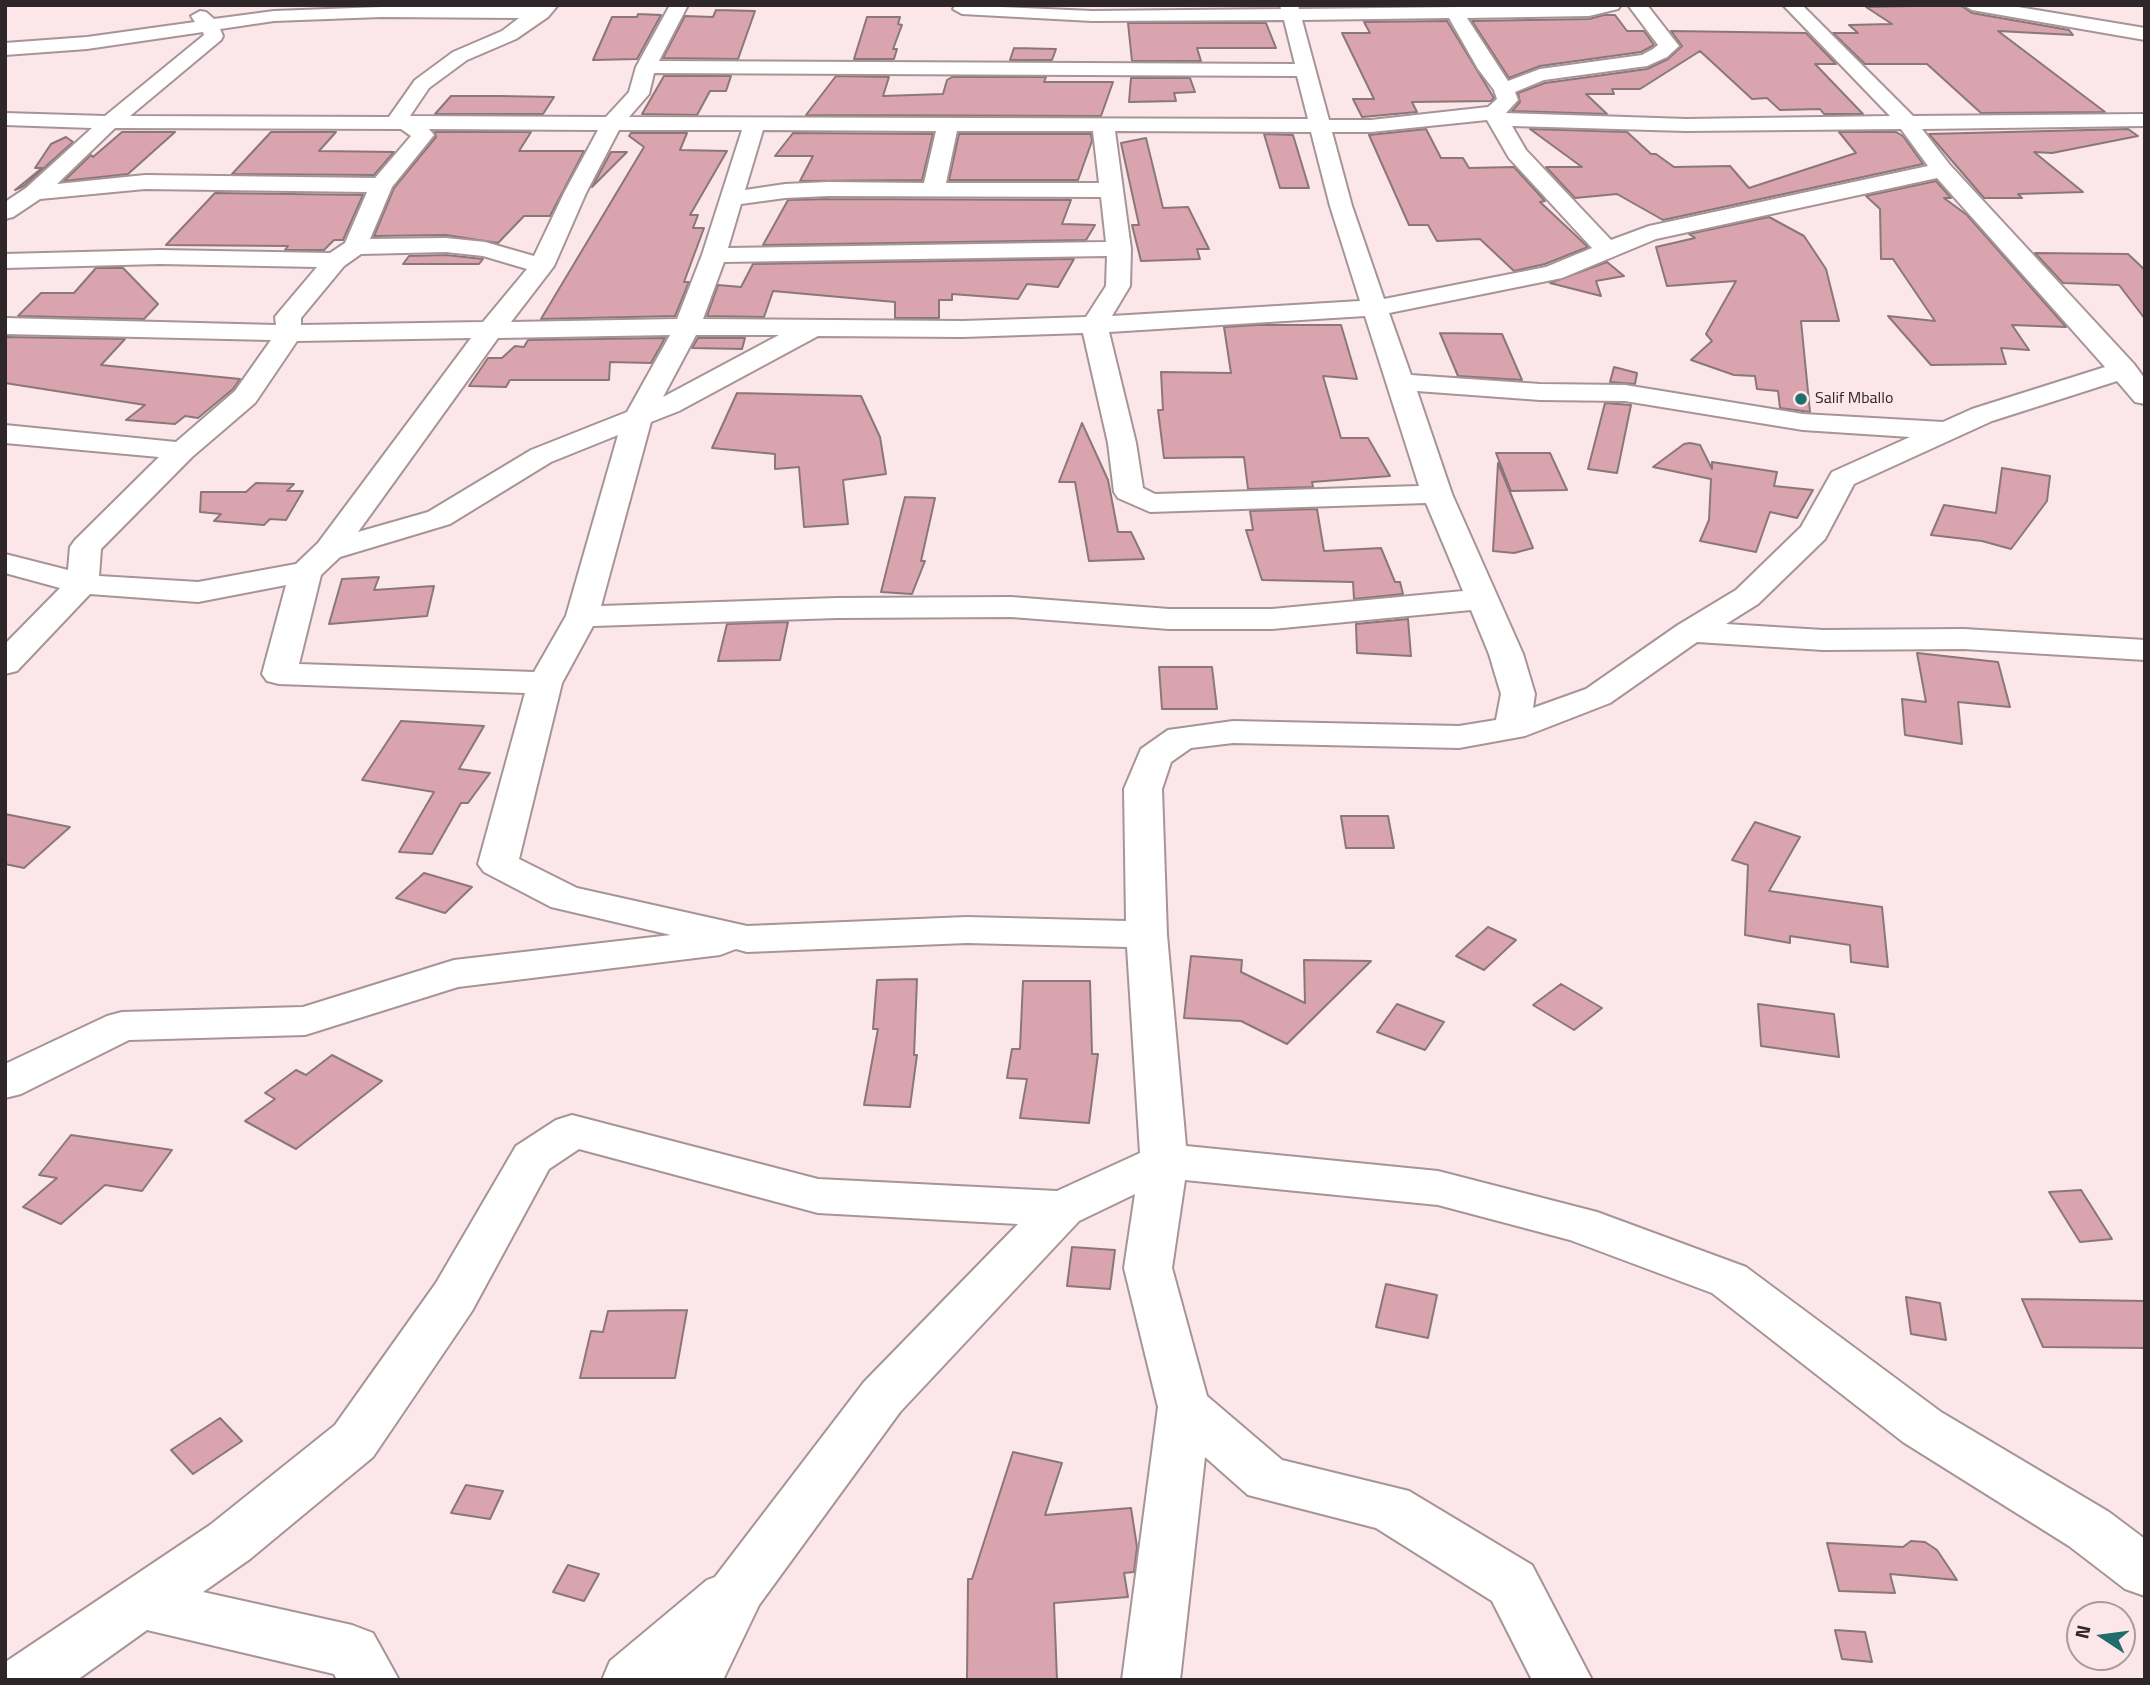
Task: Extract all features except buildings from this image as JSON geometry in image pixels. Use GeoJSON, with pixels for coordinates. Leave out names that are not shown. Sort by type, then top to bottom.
{"type":"FeatureCollection","features":[{"type":"Feature","properties":{"kind":"street"},"geometry":{"type":"LineString","coordinates":[[5,212],[34,193],[110,122],[214,36],[209,25],[197,12],[184,5]]}},
{"type":"Feature","properties":{"kind":"street"},"geometry":{"type":"LineString","coordinates":[[5,49],[87,43],[274,16],[321,5]]}},
{"type":"Feature","properties":{"kind":"street"},"geometry":{"type":"LineString","coordinates":[[545,683],[279,674],[318,561],[490,331],[542,266],[575,193],[612,123],[639,94],[646,67],[679,5]]}},
{"type":"Feature","properties":{"kind":"street"},"geometry":{"type":"LineString","coordinates":[[955,7],[1092,16],[1290,9],[1589,11],[1612,5]]}},
{"type":"Feature","properties":{"kind":"street"},"geometry":{"type":"LineString","coordinates":[[1504,89],[1540,75],[1647,60],[1660,53],[1669,46],[1637,5]]}},
{"type":"Feature","properties":{"kind":"street"},"geometry":{"type":"LineString","coordinates":[[1792,5],[1906,121],[1942,170],[2124,370],[2145,397]]}},
{"type":"Feature","properties":{"kind":"street"},"geometry":{"type":"LineString","coordinates":[[1972,5],[2145,34]]}},
{"type":"Feature","properties":{"kind":"street"},"geometry":{"type":"LineString","coordinates":[[955,7],[986,25],[1027,32],[1092,16]]}},
{"type":"Feature","properties":{"kind":"street"},"geometry":{"type":"LineString","coordinates":[[1451,8],[1488,69],[1504,89],[1508,100],[1496,116]]}},
{"type":"Feature","properties":{"kind":"street"},"geometry":{"type":"LineString","coordinates":[[274,16],[546,9]]}},
{"type":"Feature","properties":{"kind":"street"},"geometry":{"type":"LineString","coordinates":[[5,664],[82,584],[86,547],[182,451],[245,397],[289,333],[288,317],[335,261],[355,247],[381,185],[423,135],[398,118],[422,85],[460,56],[509,35],[546,9]]}},
{"type":"Feature","properties":{"kind":"street"},"geometry":{"type":"LineString","coordinates":[[1290,9],[1341,206],[1437,494],[1506,653],[1518,694],[1512,728]]}},
{"type":"Feature","properties":{"kind":"street"},"geometry":{"type":"LineString","coordinates":[[863,68],[954,50]]}},
{"type":"Feature","properties":{"kind":"street"},"geometry":{"type":"LineString","coordinates":[[1073,51],[1115,71]]}},
{"type":"Feature","properties":{"kind":"street"},"geometry":{"type":"LineString","coordinates":[[646,67],[863,68],[985,60],[1115,71],[1306,70]]}},
{"type":"Feature","properties":{"kind":"street"},"geometry":{"type":"LineString","coordinates":[[985,60],[1012,78],[1015,105]]}},
{"type":"Feature","properties":{"kind":"street"},"geometry":{"type":"LineString","coordinates":[[5,119],[110,122],[948,125],[1015,105],[1103,124],[1321,126],[1418,123],[1496,116],[1686,125],[2145,120]]}},
{"type":"Feature","properties":{"kind":"street"},"geometry":{"type":"LineString","coordinates":[[1496,116],[1517,153],[1606,249]]}},
{"type":"Feature","properties":{"kind":"street"},"geometry":{"type":"LineString","coordinates":[[1418,123],[1468,138]]}},
{"type":"Feature","properties":{"kind":"street"},"geometry":{"type":"LineString","coordinates":[[1103,124],[1119,250],[1118,286],[1094,326],[1122,443],[1129,492],[1150,503],[1437,494]]}},
{"type":"Feature","properties":{"kind":"street"},"geometry":{"type":"LineString","coordinates":[[747,939],[565,898],[498,863],[545,683],[582,617],[638,417],[687,327],[714,256],[754,125]]}},
{"type":"Feature","properties":{"kind":"street"},"geometry":{"type":"LineString","coordinates":[[933,190],[948,125]]}},
{"type":"Feature","properties":{"kind":"street"},"geometry":{"type":"LineString","coordinates":[[1492,145],[1517,153]]}},
{"type":"Feature","properties":{"kind":"street"},"geometry":{"type":"LineString","coordinates":[[5,326],[289,333],[687,327],[811,329],[1094,326],[1375,308],[1553,273],[1606,249],[1673,227],[1942,170]]}},
{"type":"Feature","properties":{"kind":"street"},"geometry":{"type":"LineString","coordinates":[[34,193],[145,182],[381,185]]}},
{"type":"Feature","properties":{"kind":"street"},"geometry":{"type":"LineString","coordinates":[[732,200],[785,191],[1112,190]]}},
{"type":"Feature","properties":{"kind":"street"},"geometry":{"type":"LineString","coordinates":[[355,247],[446,245],[485,250],[542,266]]}},
{"type":"Feature","properties":{"kind":"street"},"geometry":{"type":"LineString","coordinates":[[714,256],[1119,250]]}},
{"type":"Feature","properties":{"kind":"street"},"geometry":{"type":"LineString","coordinates":[[6,273],[160,257],[335,261]]}},
{"type":"Feature","properties":{"kind":"street"},"geometry":{"type":"LineString","coordinates":[[5,563],[82,584],[198,592],[318,561],[439,518],[541,456],[669,405],[811,329]]}},
{"type":"Feature","properties":{"kind":"street"},"geometry":{"type":"LineString","coordinates":[[1842,478],[1982,415],[2124,370]]}},
{"type":"Feature","properties":{"kind":"street"},"geometry":{"type":"LineString","coordinates":[[1400,382],[1540,392],[1625,393],[1803,422],[1947,430]]}},
{"type":"Feature","properties":{"kind":"street"},"geometry":{"type":"LineString","coordinates":[[1151,1680],[1184,1407],[1148,1268],[1164,1161],[1147,935],[1143,789],[1154,757],[1181,738],[1233,732],[1459,737],[1512,728],[1598,696],[1690,632],[1747,597],[1814,533],[1842,478],[1848,424]]}},
{"type":"Feature","properties":{"kind":"street"},"geometry":{"type":"LineString","coordinates":[[5,434],[182,451]]}},
{"type":"Feature","properties":{"kind":"street"},"geometry":{"type":"LineString","coordinates":[[582,617],[837,608],[1011,607],[1168,619],[1272,619],[1482,599]]}},
{"type":"Feature","properties":{"kind":"street"},"geometry":{"type":"LineString","coordinates":[[1690,632],[1823,640],[1964,639],[2145,650]]}},
{"type":"Feature","properties":{"kind":"street"},"geometry":{"type":"LineString","coordinates":[[5,1083],[122,1026],[305,1021],[454,974],[747,939],[967,930],[1147,935]]}},
{"type":"Feature","properties":{"kind":"street"},"geometry":{"type":"LineString","coordinates":[[5,1675],[27,1680],[230,1542],[354,1441],[454,1297],[532,1158],[572,1131],[818,1196],[1062,1209]]}},
{"type":"Feature","properties":{"kind":"street"},"geometry":{"type":"LineString","coordinates":[[693,1680],[739,1587],[882,1397],[1062,1209],[1164,1161],[1438,1188],[1580,1225],[1729,1280],[1922,1427],[2089,1529],[2145,1571]]}},
{"type":"Feature","properties":{"kind":"street"},"geometry":{"type":"LineString","coordinates":[[1184,1407],[1267,1479],[1390,1508],[1512,1583],[1563,1680]]}},
{"type":"Feature","properties":{"kind":"street"},"geometry":{"type":"LineString","coordinates":[[631,1680],[739,1587]]}},
{"type":"Feature","properties":{"kind":"street"},"geometry":{"type":"LineString","coordinates":[[139,1603],[352,1652],[370,1680]]}},
{"type":"Feature","properties":{"kind":"place","name":"Salif Mballo"},"geometry":{"type":"Point","coordinates":[1801,399]}}]}
